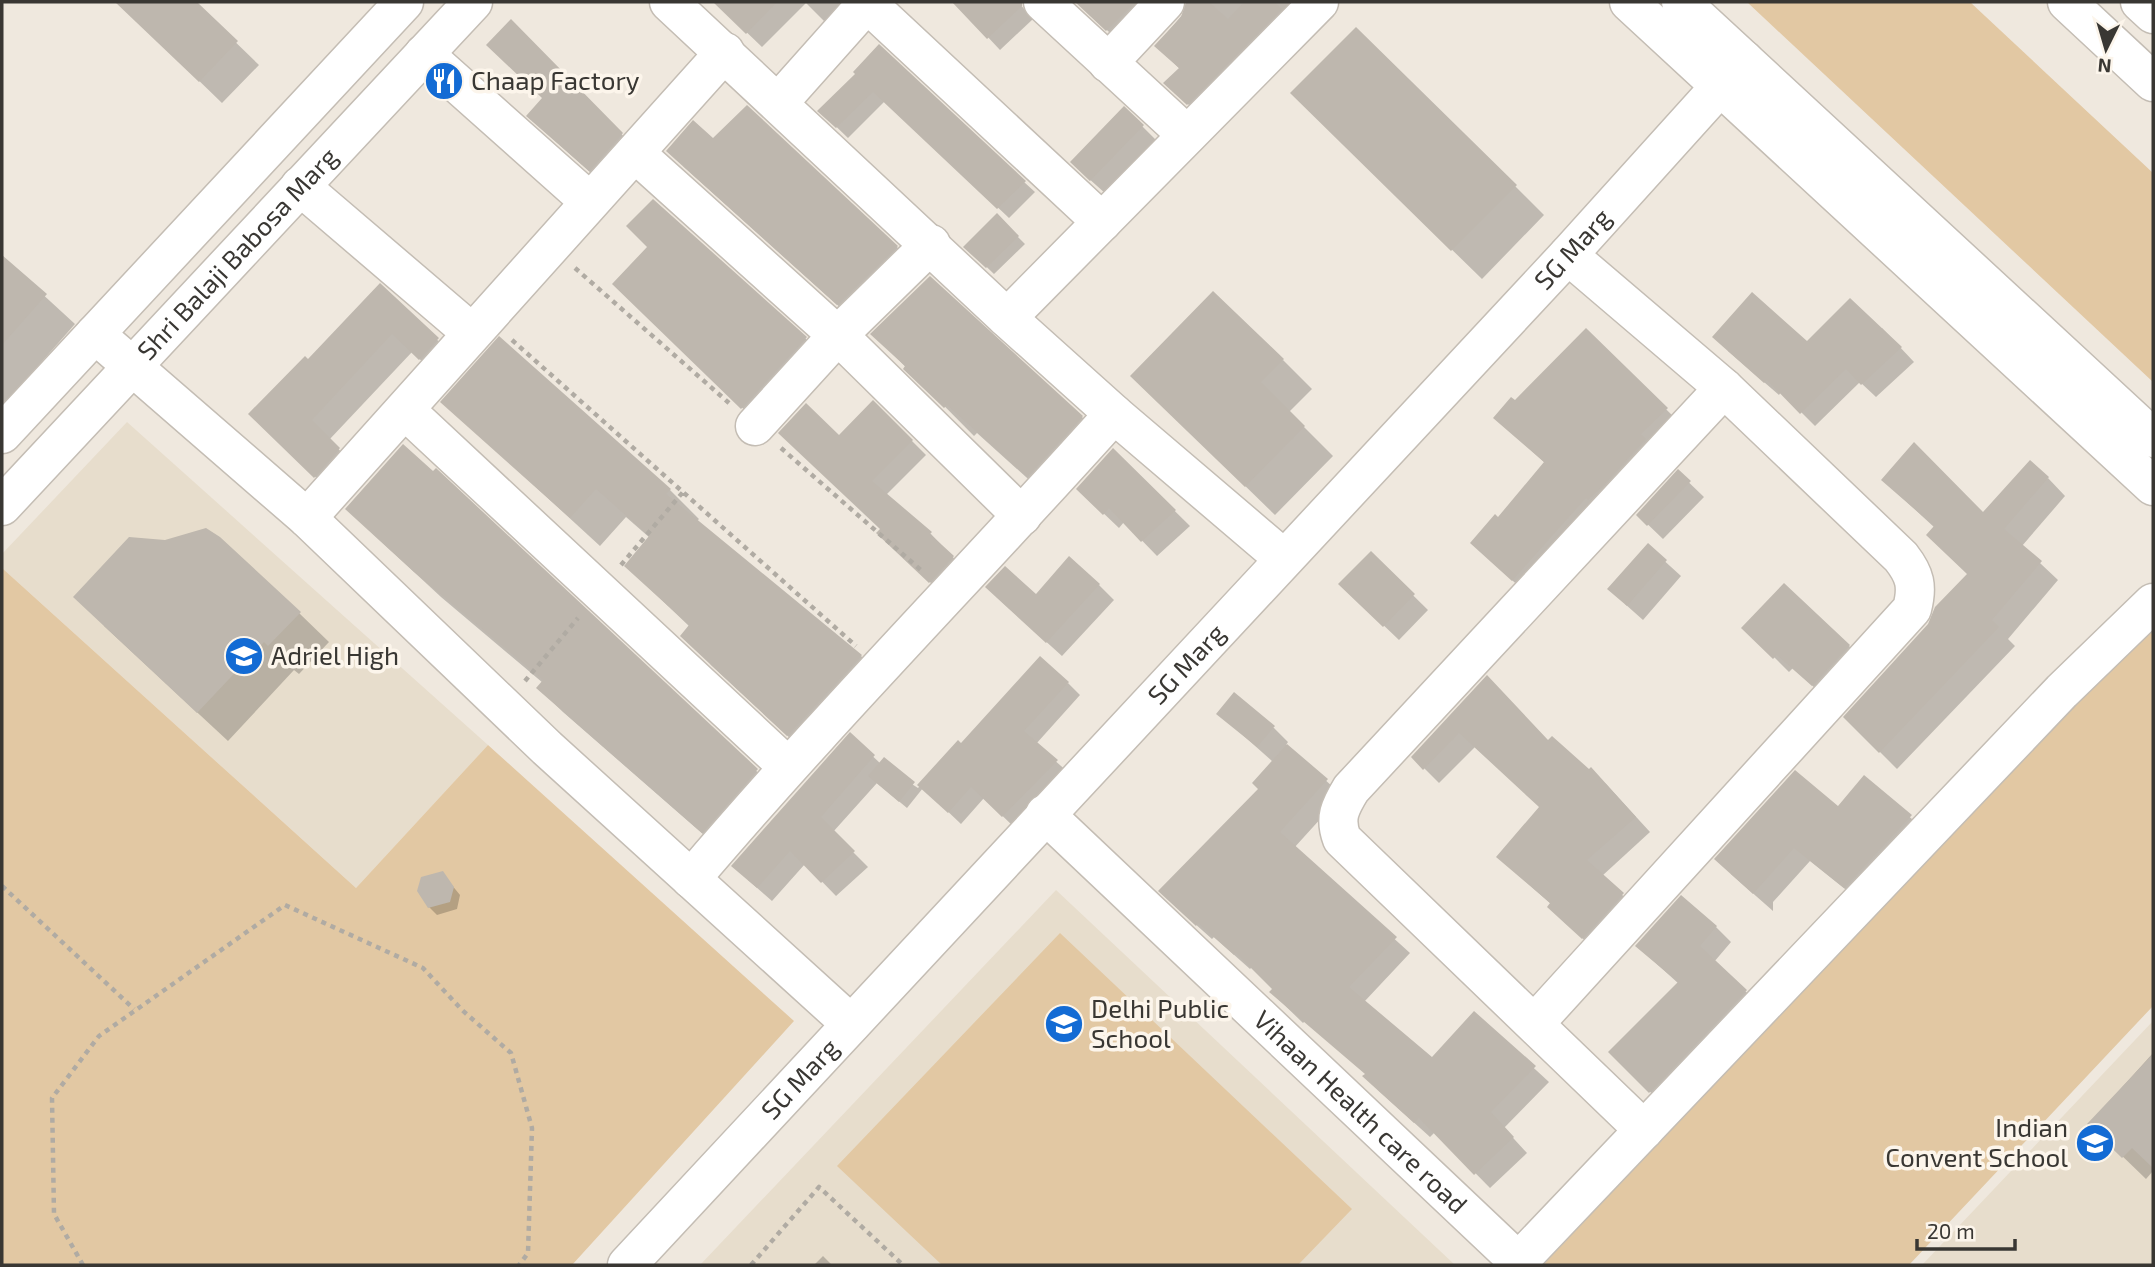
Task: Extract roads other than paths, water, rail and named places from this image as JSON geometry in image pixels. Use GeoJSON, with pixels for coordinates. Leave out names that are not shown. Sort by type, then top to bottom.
{"type":"FeatureCollection","features":[{"type":"Feature","properties":{"kind":"street","name":"Shri Balaji Babosa Marg"},"geometry":{"type":"LineString","coordinates":[[2,434],[404,2]]}},
{"type":"Feature","properties":{"kind":"street","name":"Shri Balaji Babosa Marg"},"geometry":{"type":"LineString","coordinates":[[2,506],[473,2]]}},
{"type":"Feature","properties":{"kind":"street"},"geometry":{"type":"LineString","coordinates":[[779,102],[868,2],[1102,222]]}},
{"type":"Feature","properties":{"kind":"street"},"geometry":{"type":"LineString","coordinates":[[1042,2],[1187,135]]}},
{"type":"Feature","properties":{"kind":"street"},"geometry":{"type":"LineString","coordinates":[[1108,63],[1164,2]]}},
{"type":"Feature","properties":{"kind":"street"},"geometry":{"type":"LineString","coordinates":[[1007,318],[1319,2]]}},
{"type":"Feature","properties":{"kind":"street"},"geometry":{"type":"LineString","coordinates":[[1629,2],[1732,73],[2153,438]]}},
{"type":"Feature","properties":{"kind":"street"},"geometry":{"type":"LineString","coordinates":[[1681,2],[1732,73],[2153,486]]}},
{"type":"Feature","properties":{"kind":"street"},"geometry":{"type":"LineString","coordinates":[[2067,2],[2153,82]]}},
{"type":"Feature","properties":{"kind":"street"},"geometry":{"type":"LineString","coordinates":[[2140,2],[2153,14]]}},
{"type":"Feature","properties":{"kind":"street"},"geometry":{"type":"LineString","coordinates":[[685,7],[725,52],[1007,318],[1114,414],[1283,558]]}},
{"type":"Feature","properties":{"kind":"street"},"geometry":{"type":"LineString","coordinates":[[307,518],[725,52]]}},
{"type":"Feature","properties":{"kind":"street"},"geometry":{"type":"LineString","coordinates":[[424,54],[589,201]]}},
{"type":"Feature","properties":{"kind":"street","name":"SG Marg"},"geometry":{"type":"LineString","coordinates":[[627,1265],[1568,254],[1732,73]]}},
{"type":"Feature","properties":{"kind":"street"},"geometry":{"type":"LineString","coordinates":[[635,153],[838,336],[1022,516]]}},
{"type":"Feature","properties":{"kind":"street"},"geometry":{"type":"LineString","coordinates":[[300,186],[479,325]]}},
{"type":"Feature","properties":{"kind":"street"},"geometry":{"type":"LineString","coordinates":[[755,426],[838,336],[931,244]]}},
{"type":"Feature","properties":{"kind":"street"},"geometry":{"type":"LineString","coordinates":[[1535,1023],[1912,609],[1917,591],[1914,574],[1901,557],[1724,388],[1568,254]]}},
{"type":"Feature","properties":{"kind":"street"},"geometry":{"type":"LineString","coordinates":[[95,334],[307,518],[547,748],[851,1024]]}},
{"type":"Feature","properties":{"kind":"street"},"geometry":{"type":"LineString","coordinates":[[1644,1130],[1342,839],[1336,824],[1339,808],[1351,789],[1724,388]]}},
{"type":"Feature","properties":{"kind":"street"},"geometry":{"type":"LineString","coordinates":[[405,410],[787,766]]}},
{"type":"Feature","properties":{"kind":"street"},"geometry":{"type":"LineString","coordinates":[[691,879],[787,766],[1114,414]]}},
{"type":"Feature","properties":{"kind":"street"},"geometry":{"type":"LineString","coordinates":[[1520,1264],[2062,691],[2153,603]]}},
{"type":"Feature","properties":{"kind":"street","name":"Vihaan Health care road"},"geometry":{"type":"LineString","coordinates":[[1045,814],[1520,1264]]}},
{"type":"Feature","properties":{"kind":"place","name":"Chaap Factory"},"geometry":{"type":"Point","coordinates":[444,81]}},
{"type":"Feature","properties":{"kind":"place","name":"Adriel High"},"geometry":{"type":"Point","coordinates":[244,656]}},
{"type":"Feature","properties":{"kind":"place","name":"Delhi Public School"},"geometry":{"type":"Point","coordinates":[1064,1024]}},
{"type":"Feature","properties":{"kind":"place","name":"Indian Convent School"},"geometry":{"type":"Point","coordinates":[2095,1143]}}]}
